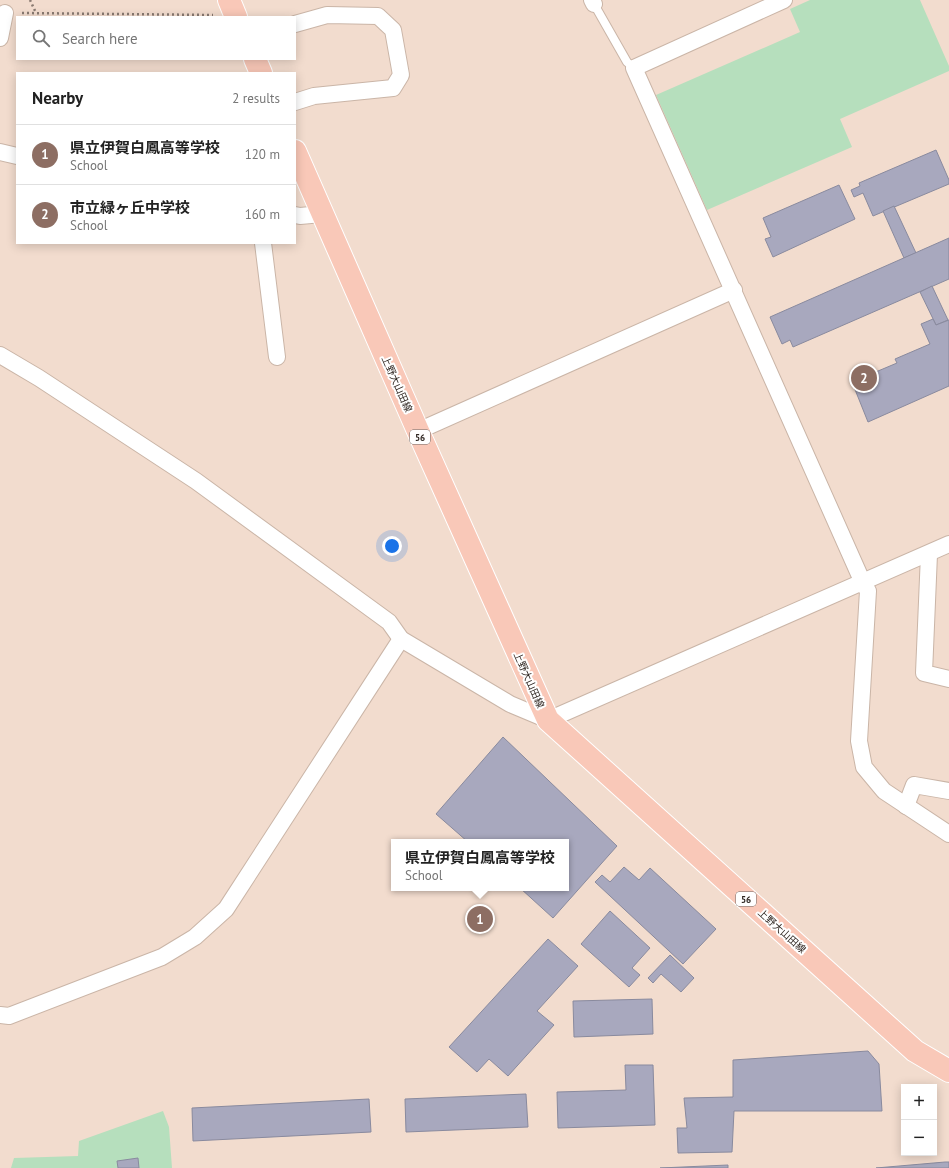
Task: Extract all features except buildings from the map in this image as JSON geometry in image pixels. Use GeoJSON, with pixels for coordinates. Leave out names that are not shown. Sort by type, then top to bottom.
{"type":"FeatureCollection","features":[{"type":"Feature","properties":{"kind":"main road"},"geometry":{"type":"LineString","coordinates":[[255,60],[261,72]]}},
{"type":"Feature","properties":{"kind":"main road","name":"上野大山田線"},"geometry":{"type":"LineString","coordinates":[[296,153],[418,431],[548,720],[916,1051],[949,1071]]}},
{"type":"Feature","properties":{"kind":"street"},"geometry":{"type":"LineString","coordinates":[[784,0],[634,68],[863,583],[868,591],[859,742],[864,767],[884,791],[949,834]]}},
{"type":"Feature","properties":{"kind":"street"},"geometry":{"type":"LineString","coordinates":[[0,38],[5,13]]}},
{"type":"Feature","properties":{"kind":"street"},"geometry":{"type":"LineString","coordinates":[[296,24],[328,15],[378,16],[393,30],[401,75],[393,88],[314,96],[296,102]]}},
{"type":"Feature","properties":{"kind":"street"},"geometry":{"type":"LineString","coordinates":[[0,152],[16,156]]}},
{"type":"Feature","properties":{"kind":"street"},"geometry":{"type":"LineString","coordinates":[[296,215],[322,214]]}},
{"type":"Feature","properties":{"kind":"street"},"geometry":{"type":"LineString","coordinates":[[263,244],[277,358]]}},
{"type":"Feature","properties":{"kind":"street"},"geometry":{"type":"LineString","coordinates":[[418,431],[734,290]]}},
{"type":"Feature","properties":{"kind":"street"},"geometry":{"type":"LineString","coordinates":[[0,355],[39,378],[196,481],[389,622],[401,639],[510,704],[548,720],[949,544]]}},
{"type":"Feature","properties":{"kind":"street"},"geometry":{"type":"LineString","coordinates":[[928,554],[924,673],[949,679]]}},
{"type":"Feature","properties":{"kind":"street"},"geometry":{"type":"LineString","coordinates":[[0,1015],[9,1016],[162,957],[196,937],[226,910],[401,639]]}},
{"type":"Feature","properties":{"kind":"street"},"geometry":{"type":"LineString","coordinates":[[906,806],[914,785],[949,791]]}},
{"type":"Feature","properties":{"kind":"lane"},"geometry":{"type":"LineString","coordinates":[[593,2],[627,62],[634,68]]}},
{"type":"Feature","properties":{"kind":"path"},"geometry":{"type":"LineString","coordinates":[[30,0],[36,13]]}},
{"type":"Feature","properties":{"kind":"path"},"geometry":{"type":"LineString","coordinates":[[5,13],[214,15],[233,9]]}},
{"type":"Feature","properties":{"kind":"green space"},"geometry":{"type":"Polygon","coordinates":[[[810,0],[920,0],[949,66],[949,71],[840,119],[852,147],[707,210],[656,95],[800,32],[790,9],[810,0]]]}},
{"type":"Feature","properties":{"kind":"green space"},"geometry":{"type":"Polygon","coordinates":[[[163,1111],[169,1127],[172,1168],[11,1168],[14,1158],[78,1156],[79,1141],[163,1111]]]}},
{"type":"Feature","properties":{"kind":"place","name":"市立緑ヶ丘中学校"},"geometry":{"type":"Point","coordinates":[864,378]}},
{"type":"Feature","properties":{"kind":"place","name":"県立伊賀白鳳高等学校"},"geometry":{"type":"Point","coordinates":[480,919]}}]}
